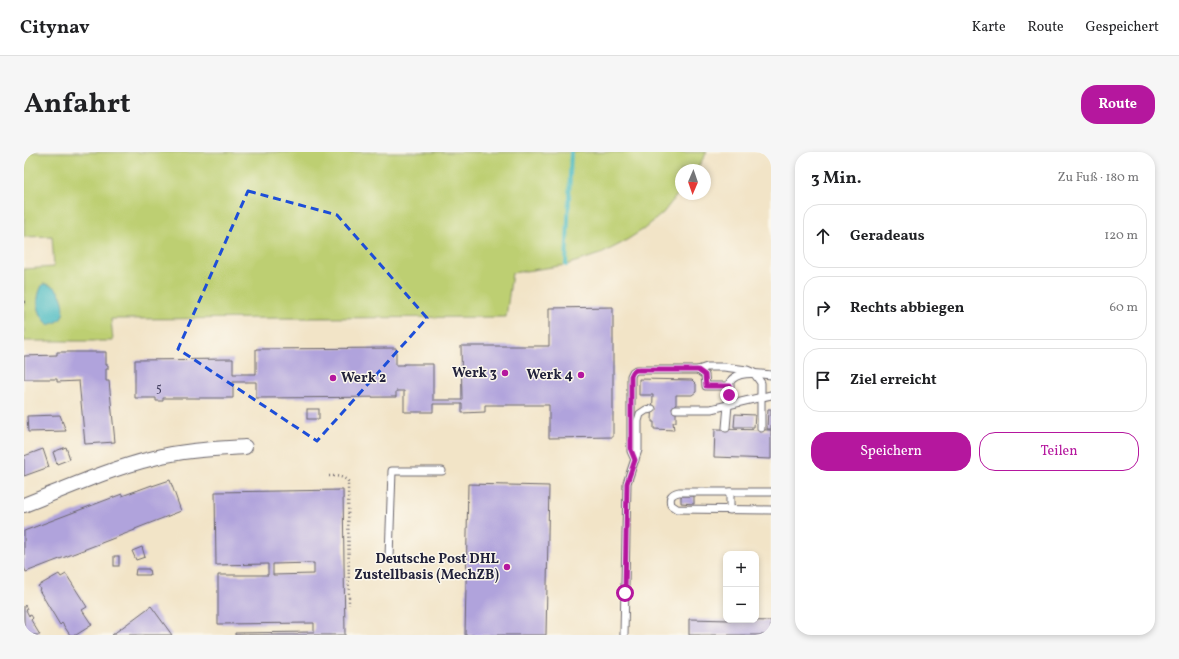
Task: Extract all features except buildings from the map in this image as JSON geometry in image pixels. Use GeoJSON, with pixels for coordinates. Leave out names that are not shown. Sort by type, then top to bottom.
{"type":"FeatureCollection","features":[{"type":"Feature","properties":{"kind":"street"},"geometry":{"type":"LineString","coordinates":[[24,505],[119,468],[155,458],[191,451],[245,447]]}},
{"type":"Feature","properties":{"kind":"lane"},"geometry":{"type":"LineString","coordinates":[[635,460],[631,450],[631,376],[636,370],[698,370],[707,367],[724,367],[748,370],[754,374],[761,384],[761,428]]}},
{"type":"Feature","properties":{"kind":"lane"},"geometry":{"type":"LineString","coordinates":[[698,370],[705,375],[706,386],[730,386]]}},
{"type":"Feature","properties":{"kind":"lane"},"geometry":{"type":"LineString","coordinates":[[726,428],[730,382],[732,378],[736,375],[771,375]]}},
{"type":"Feature","properties":{"kind":"lane"},"geometry":{"type":"LineString","coordinates":[[676,409],[711,409],[771,395]]}},
{"type":"Feature","properties":{"kind":"lane"},"geometry":{"type":"LineString","coordinates":[[624,635],[627,483],[638,450],[638,421],[640,414],[646,410],[652,409]]}},
{"type":"Feature","properties":{"kind":"lane"},"geometry":{"type":"LineString","coordinates":[[389,557],[392,471],[442,471]]}},
{"type":"Feature","properties":{"kind":"lane"},"geometry":{"type":"LineString","coordinates":[[771,492],[679,492],[674,493],[670,500],[671,505],[678,509],[771,510]]}},
{"type":"Feature","properties":{"kind":"lane"},"geometry":{"type":"LineString","coordinates":[[730,492],[730,510]]}},
{"type":"Feature","properties":{"kind":"path"},"geometry":{"type":"LineString","coordinates":[[329,476],[338,476],[348,481],[349,605]]}},
{"type":"Feature","properties":{"kind":"highlighted area"},"geometry":{"type":"Polygon","coordinates":[[[248,191],[337,215],[427,318],[317,441],[178,349],[248,191]]]}},
{"type":"Feature","properties":{"kind":"green space"},"geometry":{"type":"Polygon","coordinates":[[[24,152],[707,152],[700,164],[675,164],[675,198],[663,213],[644,229],[622,243],[603,253],[566,265],[512,273],[506,317],[111,319],[113,341],[24,341],[24,269],[54,267],[52,236],[24,237],[24,152]]]}},
{"type":"Feature","properties":{"kind":"water"},"geometry":{"type":"Polygon","coordinates":[[[43,284],[57,290],[62,298],[64,308],[61,319],[49,325],[39,311],[38,306],[38,295],[43,284]]]}},
{"type":"Feature","properties":{"kind":"waterway"},"geometry":{"type":"LineString","coordinates":[[566,265],[571,152]]}},
{"type":"Feature","properties":{"kind":"place","name":"Werk 3"},"geometry":{"type":"Point","coordinates":[505,373]}},
{"type":"Feature","properties":{"kind":"place","name":"Werk 4"},"geometry":{"type":"Point","coordinates":[581,375]}},
{"type":"Feature","properties":{"kind":"place","name":"Werk 2"},"geometry":{"type":"Point","coordinates":[333,378]}},
{"type":"Feature","properties":{"kind":"place","name":"Deutsche Post DHL Zustellbasis (MechZB)"},"geometry":{"type":"Point","coordinates":[507,567]}},
{"type":"Feature","properties":{"kind":"route"},"geometry":{"type":"LineString","coordinates":[[625,593],[627,483],[635,460],[631,450],[631,376],[633,372],[636,370],[698,370],[705,375],[706,386],[730,386],[729,395]]}}]}
